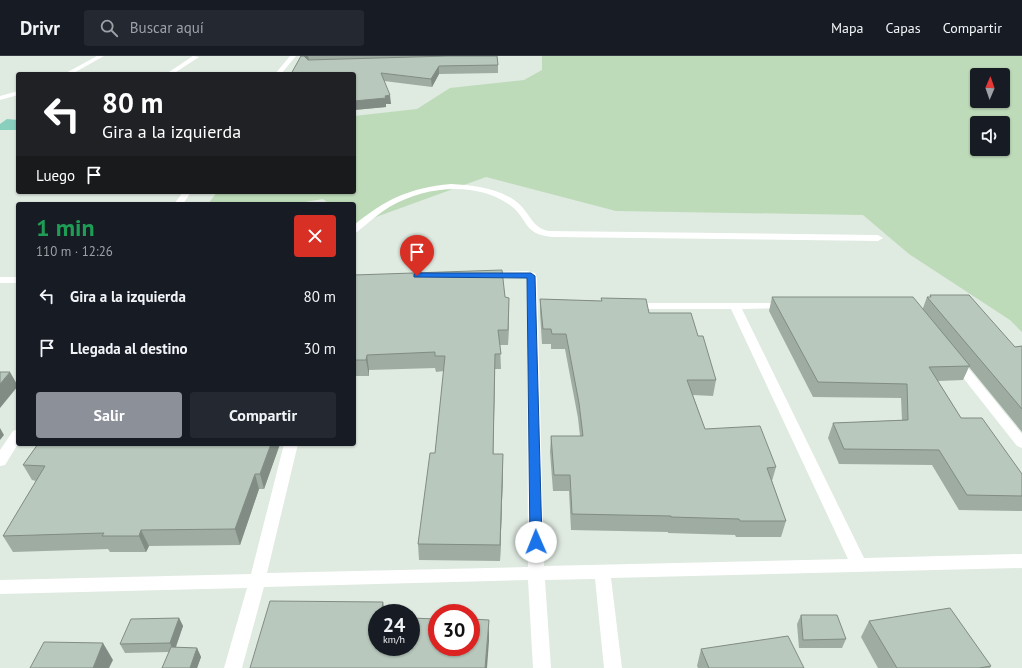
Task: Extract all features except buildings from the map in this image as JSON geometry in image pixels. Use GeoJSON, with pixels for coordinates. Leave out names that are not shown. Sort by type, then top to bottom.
{"type":"FeatureCollection","features":[{"type":"Feature","properties":{"kind":"street"},"geometry":{"type":"LineString","coordinates":[[71,72],[101,56]]}},
{"type":"Feature","properties":{"kind":"street"},"geometry":{"type":"LineString","coordinates":[[172,72],[196,56]]}},
{"type":"Feature","properties":{"kind":"street"},"geometry":{"type":"LineString","coordinates":[[280,72],[293,56]]}},
{"type":"Feature","properties":{"kind":"street"},"geometry":{"type":"LineString","coordinates":[[0,99],[16,94]]}},
{"type":"Feature","properties":{"kind":"street"},"geometry":{"type":"LineString","coordinates":[[0,99],[16,99]]}},
{"type":"Feature","properties":{"kind":"street"},"geometry":{"type":"LineString","coordinates":[[356,228],[374,213],[406,196],[429,189],[470,187],[491,191],[506,199],[516,205],[534,228],[543,233],[558,235],[878,238]]}},
{"type":"Feature","properties":{"kind":"street"},"geometry":{"type":"LineString","coordinates":[[480,275],[531,276],[536,306],[536,573],[542,668]]}},
{"type":"Feature","properties":{"kind":"street"},"geometry":{"type":"LineString","coordinates":[[0,280],[16,280]]}},
{"type":"Feature","properties":{"kind":"street"},"geometry":{"type":"LineString","coordinates":[[618,306],[797,306]]}},
{"type":"Feature","properties":{"kind":"street"},"geometry":{"type":"LineString","coordinates":[[735,306],[859,565]]}},
{"type":"Feature","properties":{"kind":"street"},"geometry":{"type":"LineString","coordinates":[[947,350],[1022,443]]}},
{"type":"Feature","properties":{"kind":"street"},"geometry":{"type":"LineString","coordinates":[[0,461],[16,437]]}},
{"type":"Feature","properties":{"kind":"street"},"geometry":{"type":"LineString","coordinates":[[233,668],[257,581],[291,446]]}},
{"type":"Feature","properties":{"kind":"street"},"geometry":{"type":"LineString","coordinates":[[0,587],[1022,561]]}},
{"type":"Feature","properties":{"kind":"street"},"geometry":{"type":"LineString","coordinates":[[602,571],[613,668]]}},
{"type":"Feature","properties":{"kind":"shaded area"},"geometry":{"type":"Polygon","coordinates":[[[542,56],[1022,56],[1022,332],[1010,320],[909,254],[863,215],[616,211],[486,177],[356,224],[356,202],[327,202],[323,199],[305,202],[210,202],[216,194],[356,194],[356,116],[417,109],[450,88],[524,80],[542,70],[542,56]]]}},
{"type":"Feature","properties":{"kind":"shaded area"},"geometry":{"type":"Polygon","coordinates":[[[7,119],[16,120],[16,130],[0,130],[0,124],[7,119]]]}},
{"type":"Feature","properties":{"kind":"route"},"geometry":{"type":"LineString","coordinates":[[417,276],[527,274],[532,278],[536,542]]}}]}
